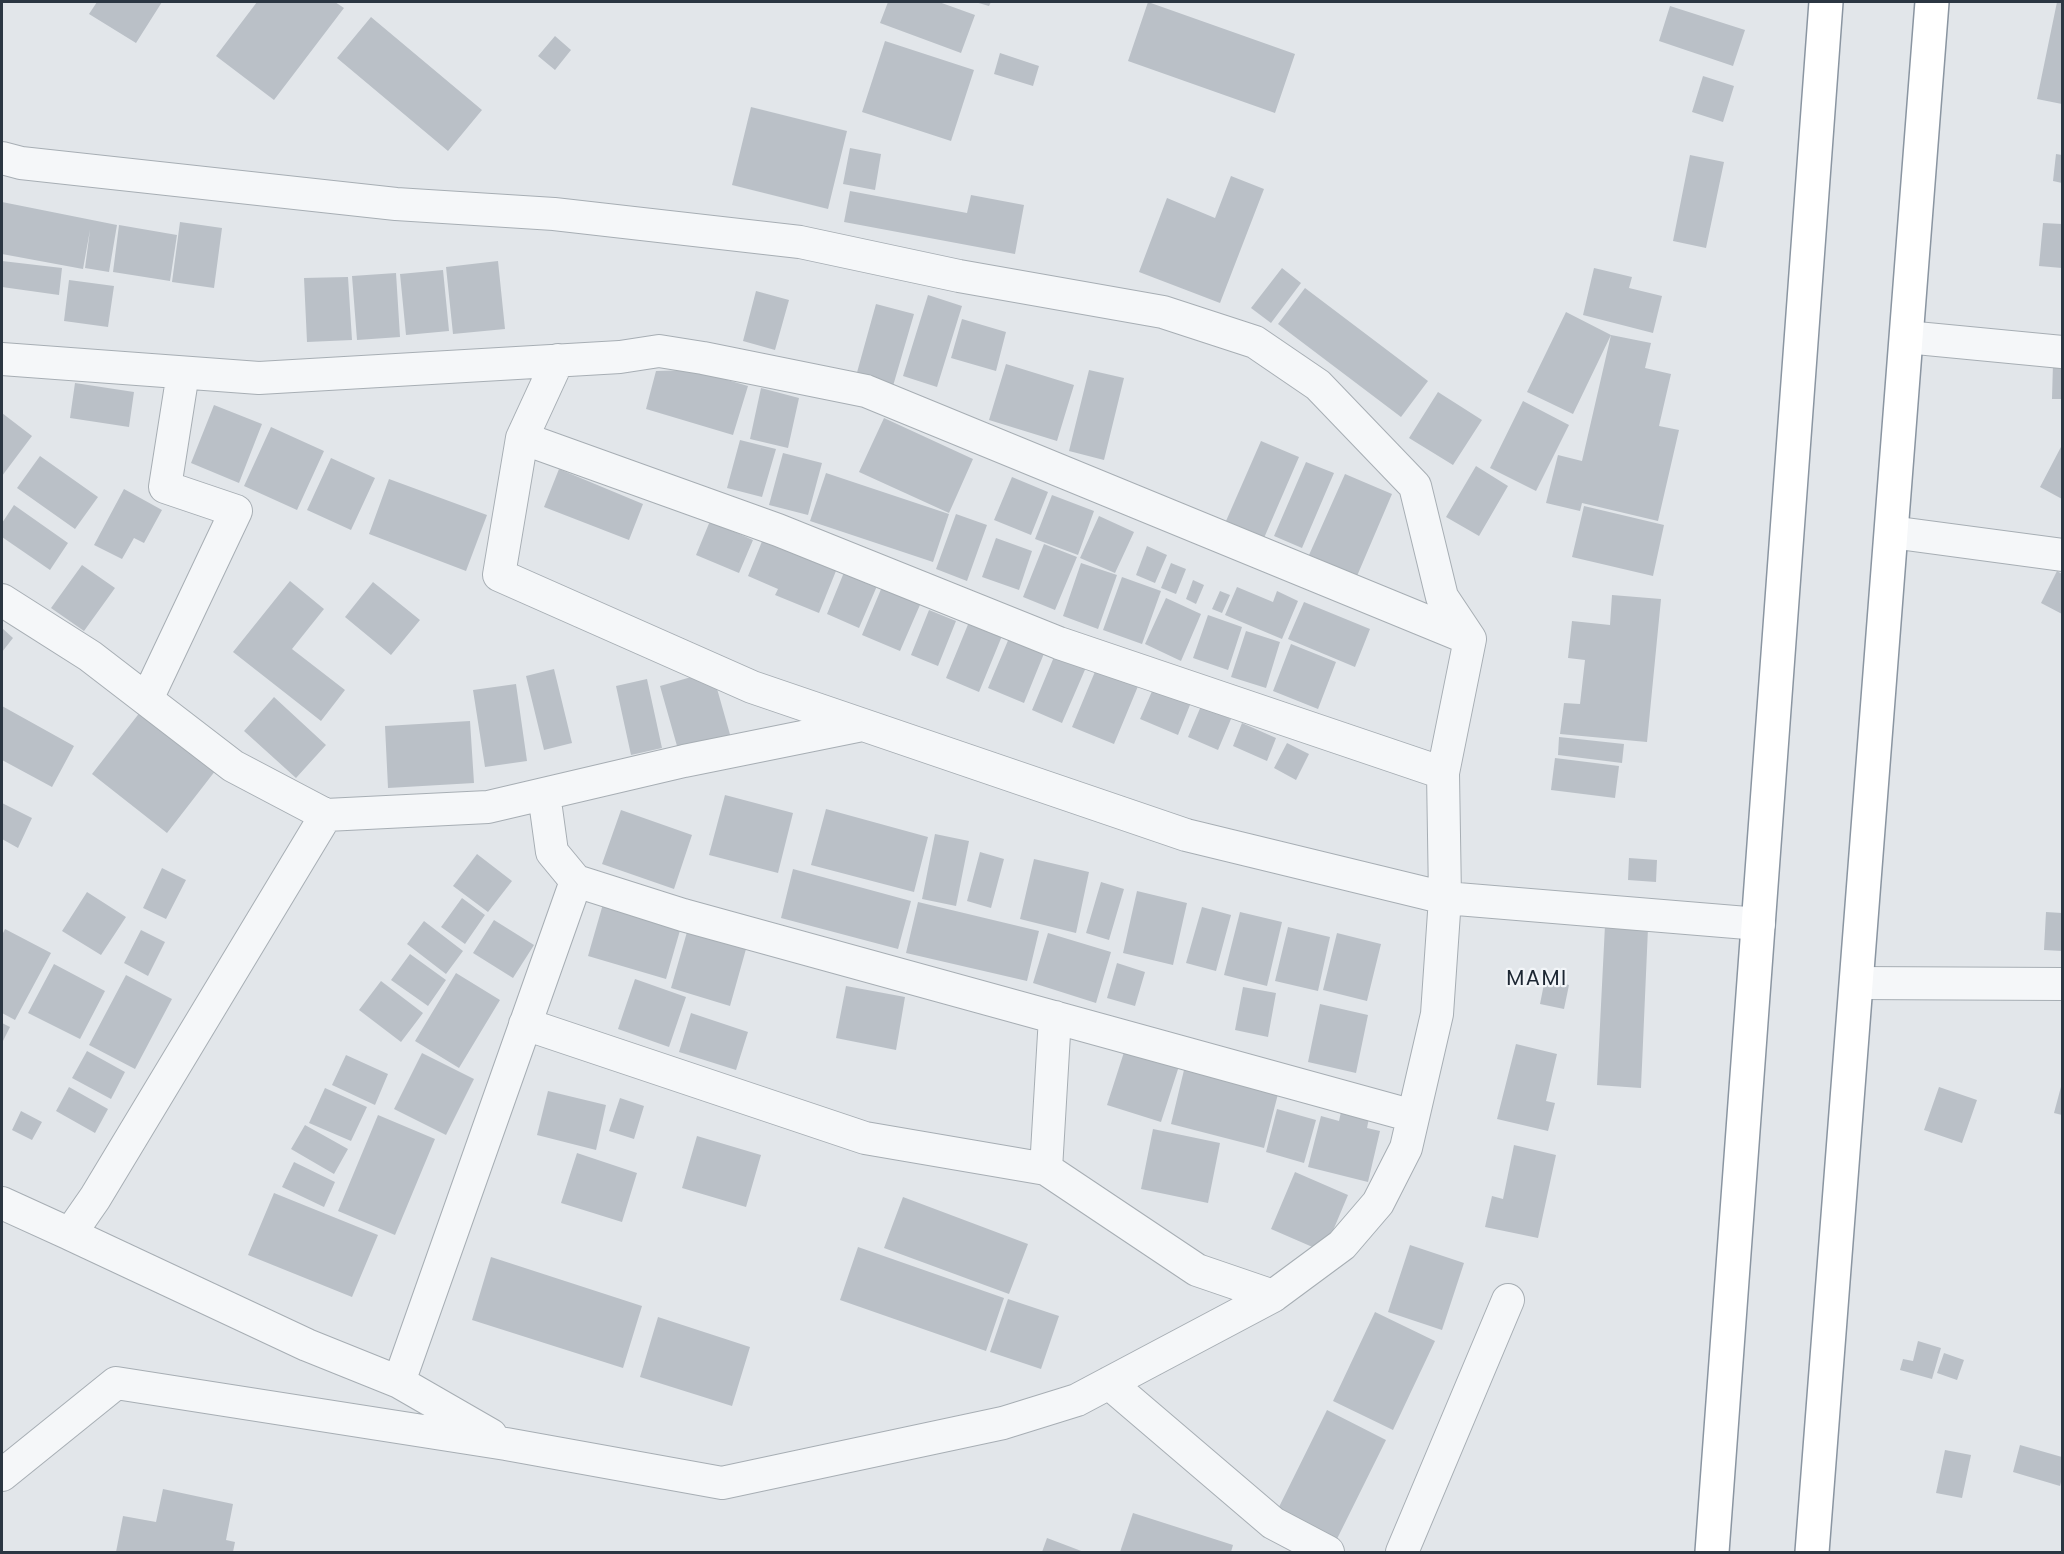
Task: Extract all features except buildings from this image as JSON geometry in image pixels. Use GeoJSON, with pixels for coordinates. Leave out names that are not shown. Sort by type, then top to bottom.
{"type":"FeatureCollection","features":[{"type":"Feature","properties":{"kind":"highway"},"geometry":{"type":"LineString","coordinates":[[1712,1552],[1826,2]]}},
{"type":"Feature","properties":{"kind":"highway"},"geometry":{"type":"LineString","coordinates":[[1812,1552],[1932,2]]}},
{"type":"Feature","properties":{"kind":"street"},"geometry":{"type":"LineString","coordinates":[[2,158],[21,163],[384,202],[554,214],[800,242],[959,276],[1163,312],[1184,318],[1255,342],[1318,385],[1415,486],[1442,597],[1470,639],[1443,773],[1445,898],[1437,1014],[1406,1148],[1378,1203],[1342,1245],[1273,1296],[1077,1400],[1003,1423],[722,1483],[506,1444],[116,1383],[2,1475]]}},
{"type":"Feature","properties":{"kind":"street"},"geometry":{"type":"LineString","coordinates":[[1906,337],[2062,352]]}},
{"type":"Feature","properties":{"kind":"street"},"geometry":{"type":"LineString","coordinates":[[2,359],[259,378],[620,357],[659,351],[703,357],[866,391],[1470,639]]}},
{"type":"Feature","properties":{"kind":"street"},"geometry":{"type":"LineString","coordinates":[[558,360],[522,438],[500,575],[752,687],[1186,835],[1445,898],[1759,924]]}},
{"type":"Feature","properties":{"kind":"street"},"geometry":{"type":"LineString","coordinates":[[147,699],[236,511],[165,487],[183,373]]}},
{"type":"Feature","properties":{"kind":"street"},"geometry":{"type":"LineString","coordinates":[[522,438],[778,530],[1059,643],[1443,773]]}},
{"type":"Feature","properties":{"kind":"street"},"geometry":{"type":"LineString","coordinates":[[1891,532],[2062,555]]}},
{"type":"Feature","properties":{"kind":"street"},"geometry":{"type":"LineString","coordinates":[[2,600],[90,656],[233,766],[326,815],[488,807],[684,761],[862,724]]}},
{"type":"Feature","properties":{"kind":"street"},"geometry":{"type":"LineString","coordinates":[[544,794],[552,852],[576,881],[683,915],[1413,1116]]}},
{"type":"Feature","properties":{"kind":"street"},"geometry":{"type":"LineString","coordinates":[[70,1234],[101,1188],[326,815]]}},
{"type":"Feature","properties":{"kind":"street"},"geometry":{"type":"LineString","coordinates":[[399,1382],[576,881]]}},
{"type":"Feature","properties":{"kind":"street"},"geometry":{"type":"LineString","coordinates":[[1856,983],[2062,984]]}},
{"type":"Feature","properties":{"kind":"street"},"geometry":{"type":"LineString","coordinates":[[1046,1169],[1054,1017]]}},
{"type":"Feature","properties":{"kind":"street"},"geometry":{"type":"LineString","coordinates":[[525,1024],[865,1138],[1046,1169],[1197,1270],[1273,1296]]}},
{"type":"Feature","properties":{"kind":"street"},"geometry":{"type":"LineString","coordinates":[[2,1203],[307,1345],[399,1382],[506,1444]]}},
{"type":"Feature","properties":{"kind":"street"},"geometry":{"type":"LineString","coordinates":[[1402,1552],[1508,1300]]}},
{"type":"Feature","properties":{"kind":"street"},"geometry":{"type":"LineString","coordinates":[[1109,1383],[1273,1523],[1328,1552]]}},
{"type":"Feature","properties":{"kind":"district","name":"MAMI"},"geometry":{"type":"Point","coordinates":[1537,980]}}]}
